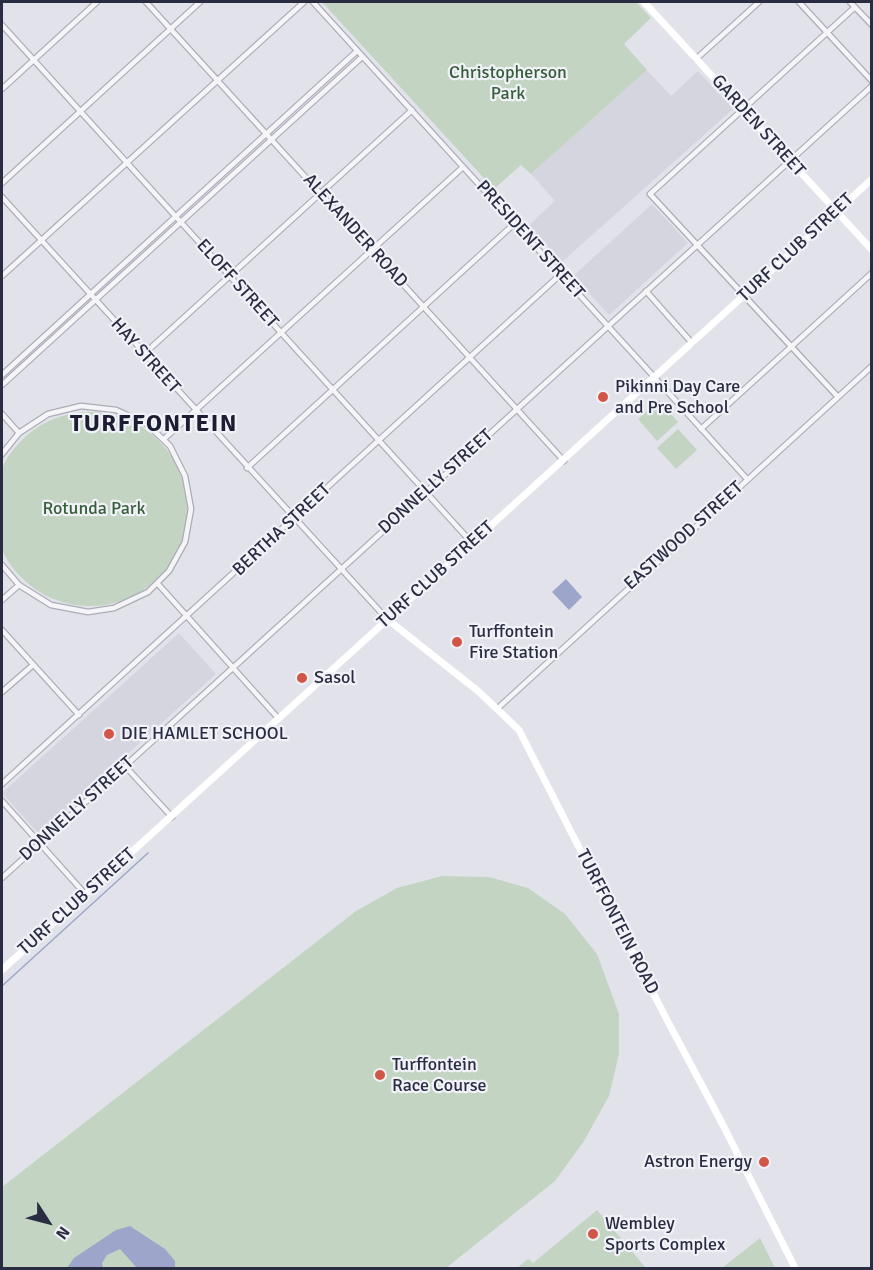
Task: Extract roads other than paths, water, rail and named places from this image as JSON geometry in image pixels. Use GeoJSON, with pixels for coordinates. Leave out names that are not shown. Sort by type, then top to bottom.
{"type":"FeatureCollection","features":[{"type":"Feature","properties":{"kind":"main road","name":"GARDEN STREET"},"geometry":{"type":"LineString","coordinates":[[645,2],[872,250]]}},
{"type":"Feature","properties":{"kind":"main road","name":"TURF CLUB STREET"},"geometry":{"type":"LineString","coordinates":[[2,970],[387,619],[656,378],[872,179]]}},
{"type":"Feature","properties":{"kind":"main road","name":"TURFFONTEIN ROAD"},"geometry":{"type":"LineString","coordinates":[[387,619],[515,724],[795,1269]]}},
{"type":"Feature","properties":{"kind":"street"},"geometry":{"type":"LineString","coordinates":[[2,89],[97,2]]}},
{"type":"Feature","properties":{"kind":"street","name":"ALEXANDER ROAD"},"geometry":{"type":"LineString","coordinates":[[146,2],[564,461]]}},
{"type":"Feature","properties":{"kind":"street"},"geometry":{"type":"LineString","coordinates":[[2,183],[200,2]]}},
{"type":"Feature","properties":{"kind":"street"},"geometry":{"type":"LineString","coordinates":[[2,276],[304,2]]}},
{"type":"Feature","properties":{"kind":"street","name":"PRESIDENT STREET"},"geometry":{"type":"LineString","coordinates":[[313,2],[747,479]]}},
{"type":"Feature","properties":{"kind":"street"},"geometry":{"type":"LineString","coordinates":[[696,59],[759,2]]}},
{"type":"Feature","properties":{"kind":"street"},"geometry":{"type":"LineString","coordinates":[[799,2],[872,81]]}},
{"type":"Feature","properties":{"kind":"street"},"geometry":{"type":"LineString","coordinates":[[838,397],[650,194],[828,32],[853,3],[872,25]]}},
{"type":"Feature","properties":{"kind":"street","name":"ELOFF STREET"},"geometry":{"type":"LineString","coordinates":[[2,25],[472,543]]}},
{"type":"Feature","properties":{"kind":"street"},"geometry":{"type":"LineString","coordinates":[[2,375],[357,51]]}},
{"type":"Feature","properties":{"kind":"street"},"geometry":{"type":"LineString","coordinates":[[2,385],[362,57]]}},
{"type":"Feature","properties":{"kind":"street","name":"DONNELLY STREET"},"geometry":{"type":"LineString","coordinates":[[2,878],[872,86]]}},
{"type":"Feature","properties":{"kind":"street"},"geometry":{"type":"LineString","coordinates":[[312,92],[318,98]]}},
{"type":"Feature","properties":{"kind":"street"},"geometry":{"type":"LineString","coordinates":[[144,354],[412,110]]}},
{"type":"Feature","properties":{"kind":"street"},"geometry":{"type":"LineString","coordinates":[[164,440],[463,167]]}},
{"type":"Feature","properties":{"kind":"street","name":"HAY STREET"},"geometry":{"type":"LineString","coordinates":[[2,197],[293,519],[387,619]]}},
{"type":"Feature","properties":{"kind":"street"},"geometry":{"type":"LineString","coordinates":[[247,468],[514,224]]}},
{"type":"Feature","properties":{"kind":"street"},"geometry":{"type":"LineString","coordinates":[[131,257],[137,262]]}},
{"type":"Feature","properties":{"kind":"street"},"geometry":{"type":"LineString","coordinates":[[701,429],[872,273]]}},
{"type":"Feature","properties":{"kind":"street","name":"BERTHA STREET"},"geometry":{"type":"LineString","coordinates":[[2,784],[561,274]]}},
{"type":"Feature","properties":{"kind":"street"},"geometry":{"type":"LineString","coordinates":[[646,291],[693,343]]}},
{"type":"Feature","properties":{"kind":"street"},"geometry":{"type":"LineString","coordinates":[[33,346],[38,352]]}},
{"type":"Feature","properties":{"kind":"street","name":"EASTWOOD STREET"},"geometry":{"type":"LineString","coordinates":[[498,708],[872,366]]}},
{"type":"Feature","properties":{"kind":"street"},"geometry":{"type":"LineString","coordinates":[[2,454],[19,433],[37,420],[59,410],[93,406],[116,410],[137,418],[164,440],[185,476],[190,517],[188,534],[178,557],[158,584],[126,604],[88,612],[51,605],[19,585],[2,568]]}},
{"type":"Feature","properties":{"kind":"street"},"geometry":{"type":"LineString","coordinates":[[2,414],[19,433]]}},
{"type":"Feature","properties":{"kind":"street"},"geometry":{"type":"LineString","coordinates":[[158,584],[278,718]]}},
{"type":"Feature","properties":{"kind":"street"},"geometry":{"type":"LineString","coordinates":[[2,600],[19,585]]}},
{"type":"Feature","properties":{"kind":"street"},"geometry":{"type":"LineString","coordinates":[[2,630],[79,715]]}},
{"type":"Feature","properties":{"kind":"street"},"geometry":{"type":"LineString","coordinates":[[2,692],[33,665]]}},
{"type":"Feature","properties":{"kind":"street"},"geometry":{"type":"LineString","coordinates":[[125,766],[172,817]]}},
{"type":"Feature","properties":{"kind":"street"},"geometry":{"type":"LineString","coordinates":[[2,801],[86,895]]}},
{"type":"Feature","properties":{"kind":"water"},"geometry":{"type":"Polygon","coordinates":[[[566,579],[582,597],[569,610],[552,592],[566,579]]]}},
{"type":"Feature","properties":{"kind":"water"},"geometry":{"type":"Polygon","coordinates":[[[130,1226],[165,1249],[175,1261],[175,1268],[137,1268],[120,1249],[107,1255],[102,1263],[103,1268],[67,1268],[74,1258],[116,1230],[130,1226]]]}},
{"type":"Feature","properties":{"kind":"waterway"},"geometry":{"type":"LineString","coordinates":[[2,986],[148,853]]}},
{"type":"Feature","properties":{"kind":"place","name":"Pikinni Day Care and Pre School"},"geometry":{"type":"Point","coordinates":[603,397]}},
{"type":"Feature","properties":{"kind":"place","name":"Turffontein Fire Station"},"geometry":{"type":"Point","coordinates":[457,642]}},
{"type":"Feature","properties":{"kind":"place","name":"Sasol"},"geometry":{"type":"Point","coordinates":[302,678]}},
{"type":"Feature","properties":{"kind":"place","name":"DIE HAMLET SCHOOL"},"geometry":{"type":"Point","coordinates":[109,734]}},
{"type":"Feature","properties":{"kind":"place","name":"Turffontein Race Course"},"geometry":{"type":"Point","coordinates":[380,1075]}},
{"type":"Feature","properties":{"kind":"place","name":"Astron Energy"},"geometry":{"type":"Point","coordinates":[764,1162]}},
{"type":"Feature","properties":{"kind":"place","name":"Wembley Sports Complex"},"geometry":{"type":"Point","coordinates":[593,1234]}},
{"type":"Feature","properties":{"kind":"district","name":"TURFFONTEIN"},"geometry":{"type":"Point","coordinates":[154,425]}},
{"type":"Feature","properties":{"kind":"park label","name":"Christopherson Park"},"geometry":{"type":"Point","coordinates":[508,83]}},
{"type":"Feature","properties":{"kind":"park label","name":"Rotunda Park"},"geometry":{"type":"Point","coordinates":[94,509]}}]}
